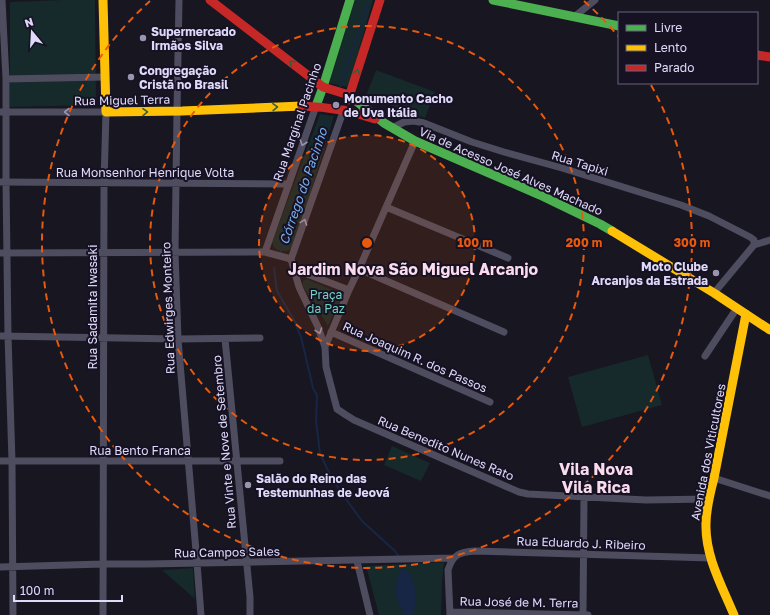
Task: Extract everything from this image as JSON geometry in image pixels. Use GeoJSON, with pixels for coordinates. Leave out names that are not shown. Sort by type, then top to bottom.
{"type":"FeatureCollection","features":[{"type":"Feature","properties":{"kind":"main road","name":"Rua Sadamita Iwasaki"},"geometry":{"type":"LineString","coordinates":[[102,0],[106,112]]}},
{"type":"Feature","properties":{"kind":"main road"},"geometry":{"type":"LineString","coordinates":[[210,0],[326,87],[348,95],[388,125]]}},
{"type":"Feature","properties":{"kind":"main road","name":"Rua Marginal Pacinho"},"geometry":{"type":"LineString","coordinates":[[319,106],[326,87],[350,0]]}},
{"type":"Feature","properties":{"kind":"main road"},"geometry":{"type":"LineString","coordinates":[[341,109],[348,95],[380,0]]}},
{"type":"Feature","properties":{"kind":"main road"},"geometry":{"type":"LineString","coordinates":[[493,0],[618,26]]}},
{"type":"Feature","properties":{"kind":"main road"},"geometry":{"type":"LineString","coordinates":[[758,55],[770,57]]}},
{"type":"Feature","properties":{"kind":"main road","name":"Rua Miguel Terra"},"geometry":{"type":"LineString","coordinates":[[106,112],[319,106],[341,109],[365,115],[388,125]]}},
{"type":"Feature","properties":{"kind":"main road","name":"Via de Acesso José Alves Machado"},"geometry":{"type":"LineString","coordinates":[[388,125],[415,141],[540,195],[600,224],[714,293],[770,330]]}},
{"type":"Feature","properties":{"kind":"main road","name":"Avenida dos Viticultores"},"geometry":{"type":"LineString","coordinates":[[734,615],[711,558],[706,530],[709,499],[746,314]]}},
{"type":"Feature","properties":{"kind":"street"},"geometry":{"type":"LineString","coordinates":[[2,0],[6,79],[3,112],[4,336],[12,461],[13,615]]}},
{"type":"Feature","properties":{"kind":"street","name":"Rua Edwirges Monteiro"},"geometry":{"type":"LineString","coordinates":[[179,0],[175,252],[178,339],[201,615]]}},
{"type":"Feature","properties":{"kind":"street"},"geometry":{"type":"LineString","coordinates":[[574,17],[595,0]]}},
{"type":"Feature","properties":{"kind":"street"},"geometry":{"type":"LineString","coordinates":[[6,79],[105,77]]}},
{"type":"Feature","properties":{"kind":"street","name":"Rua Marginal Pacinho"},"geometry":{"type":"LineString","coordinates":[[266,252],[289,184],[319,106]]}},
{"type":"Feature","properties":{"kind":"street"},"geometry":{"type":"LineString","coordinates":[[3,254],[266,252],[287,258],[341,109]]}},
{"type":"Feature","properties":{"kind":"street","name":"Rua Miguel Terra"},"geometry":{"type":"LineString","coordinates":[[3,112],[106,112]]}},
{"type":"Feature","properties":{"kind":"street","name":"Rua Sadamita Iwasaki"},"geometry":{"type":"LineString","coordinates":[[103,615],[104,183],[106,112]]}},
{"type":"Feature","properties":{"kind":"street","name":"Rua Tapixi"},"geometry":{"type":"LineString","coordinates":[[388,125],[414,121],[424,123],[472,142],[681,205],[709,216],[754,240],[754,245]]}},
{"type":"Feature","properties":{"kind":"street"},"geometry":{"type":"LineString","coordinates":[[324,347],[415,141]]}},
{"type":"Feature","properties":{"kind":"street","name":"Rua Monsenhor Henrique Volta"},"geometry":{"type":"LineString","coordinates":[[3,182],[289,184]]}},
{"type":"Feature","properties":{"kind":"street"},"geometry":{"type":"LineString","coordinates":[[386,207],[508,258]]}},
{"type":"Feature","properties":{"kind":"street"},"geometry":{"type":"LineString","coordinates":[[714,293],[754,245],[770,240]]}},
{"type":"Feature","properties":{"kind":"street","name":"Rua Benedito Nunes Rato"},"geometry":{"type":"LineString","coordinates":[[287,258],[294,269],[298,287],[318,326],[324,347],[326,367],[337,409],[346,416],[519,492],[538,496],[584,496],[646,500],[709,499]]}},
{"type":"Feature","properties":{"kind":"street"},"geometry":{"type":"LineString","coordinates":[[294,269],[349,290]]}},
{"type":"Feature","properties":{"kind":"street"},"geometry":{"type":"LineString","coordinates":[[359,269],[504,332]]}},
{"type":"Feature","properties":{"kind":"street"},"geometry":{"type":"LineString","coordinates":[[705,356],[737,308]]}},
{"type":"Feature","properties":{"kind":"street","name":"Rua Joaquim R. dos Passos"},"geometry":{"type":"LineString","coordinates":[[331,332],[490,402]]}},
{"type":"Feature","properties":{"kind":"street"},"geometry":{"type":"LineString","coordinates":[[4,336],[178,339],[260,338]]}},
{"type":"Feature","properties":{"kind":"street","name":"Rua Vinte e Nove de Setembro"},"geometry":{"type":"LineString","coordinates":[[225,339],[247,562],[250,615]]}},
{"type":"Feature","properties":{"kind":"street","name":"Rua Bento Franca"},"geometry":{"type":"LineString","coordinates":[[0,461],[280,461]]}},
{"type":"Feature","properties":{"kind":"street"},"geometry":{"type":"LineString","coordinates":[[714,478],[770,496]]}},
{"type":"Feature","properties":{"kind":"street"},"geometry":{"type":"LineString","coordinates":[[583,615],[584,496]]}},
{"type":"Feature","properties":{"kind":"street","name":"Rua Eduardo J. Ribeiro"},"geometry":{"type":"LineString","coordinates":[[453,558],[464,552],[475,551],[711,558]]}},
{"type":"Feature","properties":{"kind":"street"},"geometry":{"type":"LineString","coordinates":[[450,613],[448,570],[450,562],[453,558]]}},
{"type":"Feature","properties":{"kind":"street","name":"Rua Campos Sales"},"geometry":{"type":"LineString","coordinates":[[0,567],[453,558]]}},
{"type":"Feature","properties":{"kind":"street"},"geometry":{"type":"LineString","coordinates":[[357,561],[370,615]]}},
{"type":"Feature","properties":{"kind":"street","name":"Rua José de M. Terra"},"geometry":{"type":"LineString","coordinates":[[450,613],[588,615]]}},
{"type":"Feature","properties":{"kind":"green space"},"geometry":{"type":"Polygon","coordinates":[[[95,0],[96,105],[10,107],[10,2],[95,0]]]}},
{"type":"Feature","properties":{"kind":"green space"},"geometry":{"type":"Polygon","coordinates":[[[355,0],[373,0],[347,87],[329,83],[355,0]]]}},
{"type":"Feature","properties":{"kind":"green space"},"geometry":{"type":"Polygon","coordinates":[[[376,70],[435,92],[425,118],[366,96],[376,70]]]}},
{"type":"Feature","properties":{"kind":"green space"},"geometry":{"type":"Polygon","coordinates":[[[320,114],[334,116],[296,241],[293,247],[289,250],[279,251],[274,247],[272,242],[320,114]]]}},
{"type":"Feature","properties":{"kind":"green space","name":"Praça da Paz"},"geometry":{"type":"Polygon","coordinates":[[[307,279],[340,294],[341,299],[328,326],[302,285],[303,281],[307,279]]]}},
{"type":"Feature","properties":{"kind":"green space"},"geometry":{"type":"Polygon","coordinates":[[[648,355],[662,405],[582,427],[568,377],[648,355]]]}},
{"type":"Feature","properties":{"kind":"green space"},"geometry":{"type":"Polygon","coordinates":[[[392,446],[430,463],[421,481],[384,465],[392,446]]]}},
{"type":"Feature","properties":{"kind":"green space"},"geometry":{"type":"Polygon","coordinates":[[[444,562],[441,615],[379,615],[366,566],[444,562]]]}},
{"type":"Feature","properties":{"kind":"green space"},"geometry":{"type":"Polygon","coordinates":[[[193,568],[195,599],[162,570],[193,568]]]}},
{"type":"Feature","properties":{"kind":"water"},"geometry":{"type":"Polygon","coordinates":[[[402,568],[411,577],[415,589],[416,602],[413,615],[405,615],[401,610],[397,598],[397,580],[402,568]]]}},
{"type":"Feature","properties":{"kind":"waterway","name":"Córrego do Pacinho"},"geometry":{"type":"LineString","coordinates":[[340,86],[368,4]]}},
{"type":"Feature","properties":{"kind":"waterway","name":"Córrego do Pacinho"},"geometry":{"type":"LineString","coordinates":[[280,253],[327,120]]}},
{"type":"Feature","properties":{"kind":"waterway","name":"Córrego do Pacinho"},"geometry":{"type":"LineString","coordinates":[[274,268],[277,291],[294,320],[301,337],[313,388],[317,395],[316,421],[320,453],[330,475],[362,521],[395,551],[399,557]]}},
{"type":"Feature","properties":{"kind":"traffic: fast"},"geometry":{"type":"LineString","coordinates":[[316,106],[350,0]]}},
{"type":"Feature","properties":{"kind":"traffic: fast"},"geometry":{"type":"LineString","coordinates":[[493,0],[618,26]]}},
{"type":"Feature","properties":{"kind":"traffic: fast"},"geometry":{"type":"LineString","coordinates":[[356,101],[384,123],[415,141],[540,195],[612,231]]}},
{"type":"Feature","properties":{"kind":"traffic: slow"},"geometry":{"type":"LineString","coordinates":[[103,0],[106,112],[182,111],[302,106]]}},
{"type":"Feature","properties":{"kind":"traffic: slow"},"geometry":{"type":"LineString","coordinates":[[612,231],[714,293],[770,330]]}},
{"type":"Feature","properties":{"kind":"traffic: slow"},"geometry":{"type":"LineString","coordinates":[[734,615],[711,559],[706,536],[706,518],[708,501],[714,478],[746,314]]}},
{"type":"Feature","properties":{"kind":"traffic: jam"},"geometry":{"type":"LineString","coordinates":[[210,0],[323,87],[349,95],[356,101]]}},
{"type":"Feature","properties":{"kind":"traffic: jam"},"geometry":{"type":"LineString","coordinates":[[348,100],[380,0]]}},
{"type":"Feature","properties":{"kind":"traffic: jam"},"geometry":{"type":"LineString","coordinates":[[758,55],[770,57]]}},
{"type":"Feature","properties":{"kind":"traffic: jam"},"geometry":{"type":"LineString","coordinates":[[302,106],[321,107],[357,113],[375,119]]}},
{"type":"Feature","properties":{"kind":"place","name":"Supermercado Irmãos Silva"},"geometry":{"type":"Point","coordinates":[143,38]}},
{"type":"Feature","properties":{"kind":"place","name":"Congregação Cristã no Brasil"},"geometry":{"type":"Point","coordinates":[131,77]}},
{"type":"Feature","properties":{"kind":"place","name":"Monumento Cacho de Uva Itália"},"geometry":{"type":"Point","coordinates":[336,105]}},
{"type":"Feature","properties":{"kind":"place","name":"Moto Clube Arcanjos da Estrada"},"geometry":{"type":"Point","coordinates":[716,273]}},
{"type":"Feature","properties":{"kind":"place","name":"Salão do Reino das Testemunhas de Jeová"},"geometry":{"type":"Point","coordinates":[248,485]}},
{"type":"Feature","properties":{"kind":"district","name":"Jardim Nova São Miguel Arcanjo"},"geometry":{"type":"Point","coordinates":[413,269]}},
{"type":"Feature","properties":{"kind":"district","name":"Vila Nova Vila Rica"},"geometry":{"type":"Point","coordinates":[596,478]}}]}
